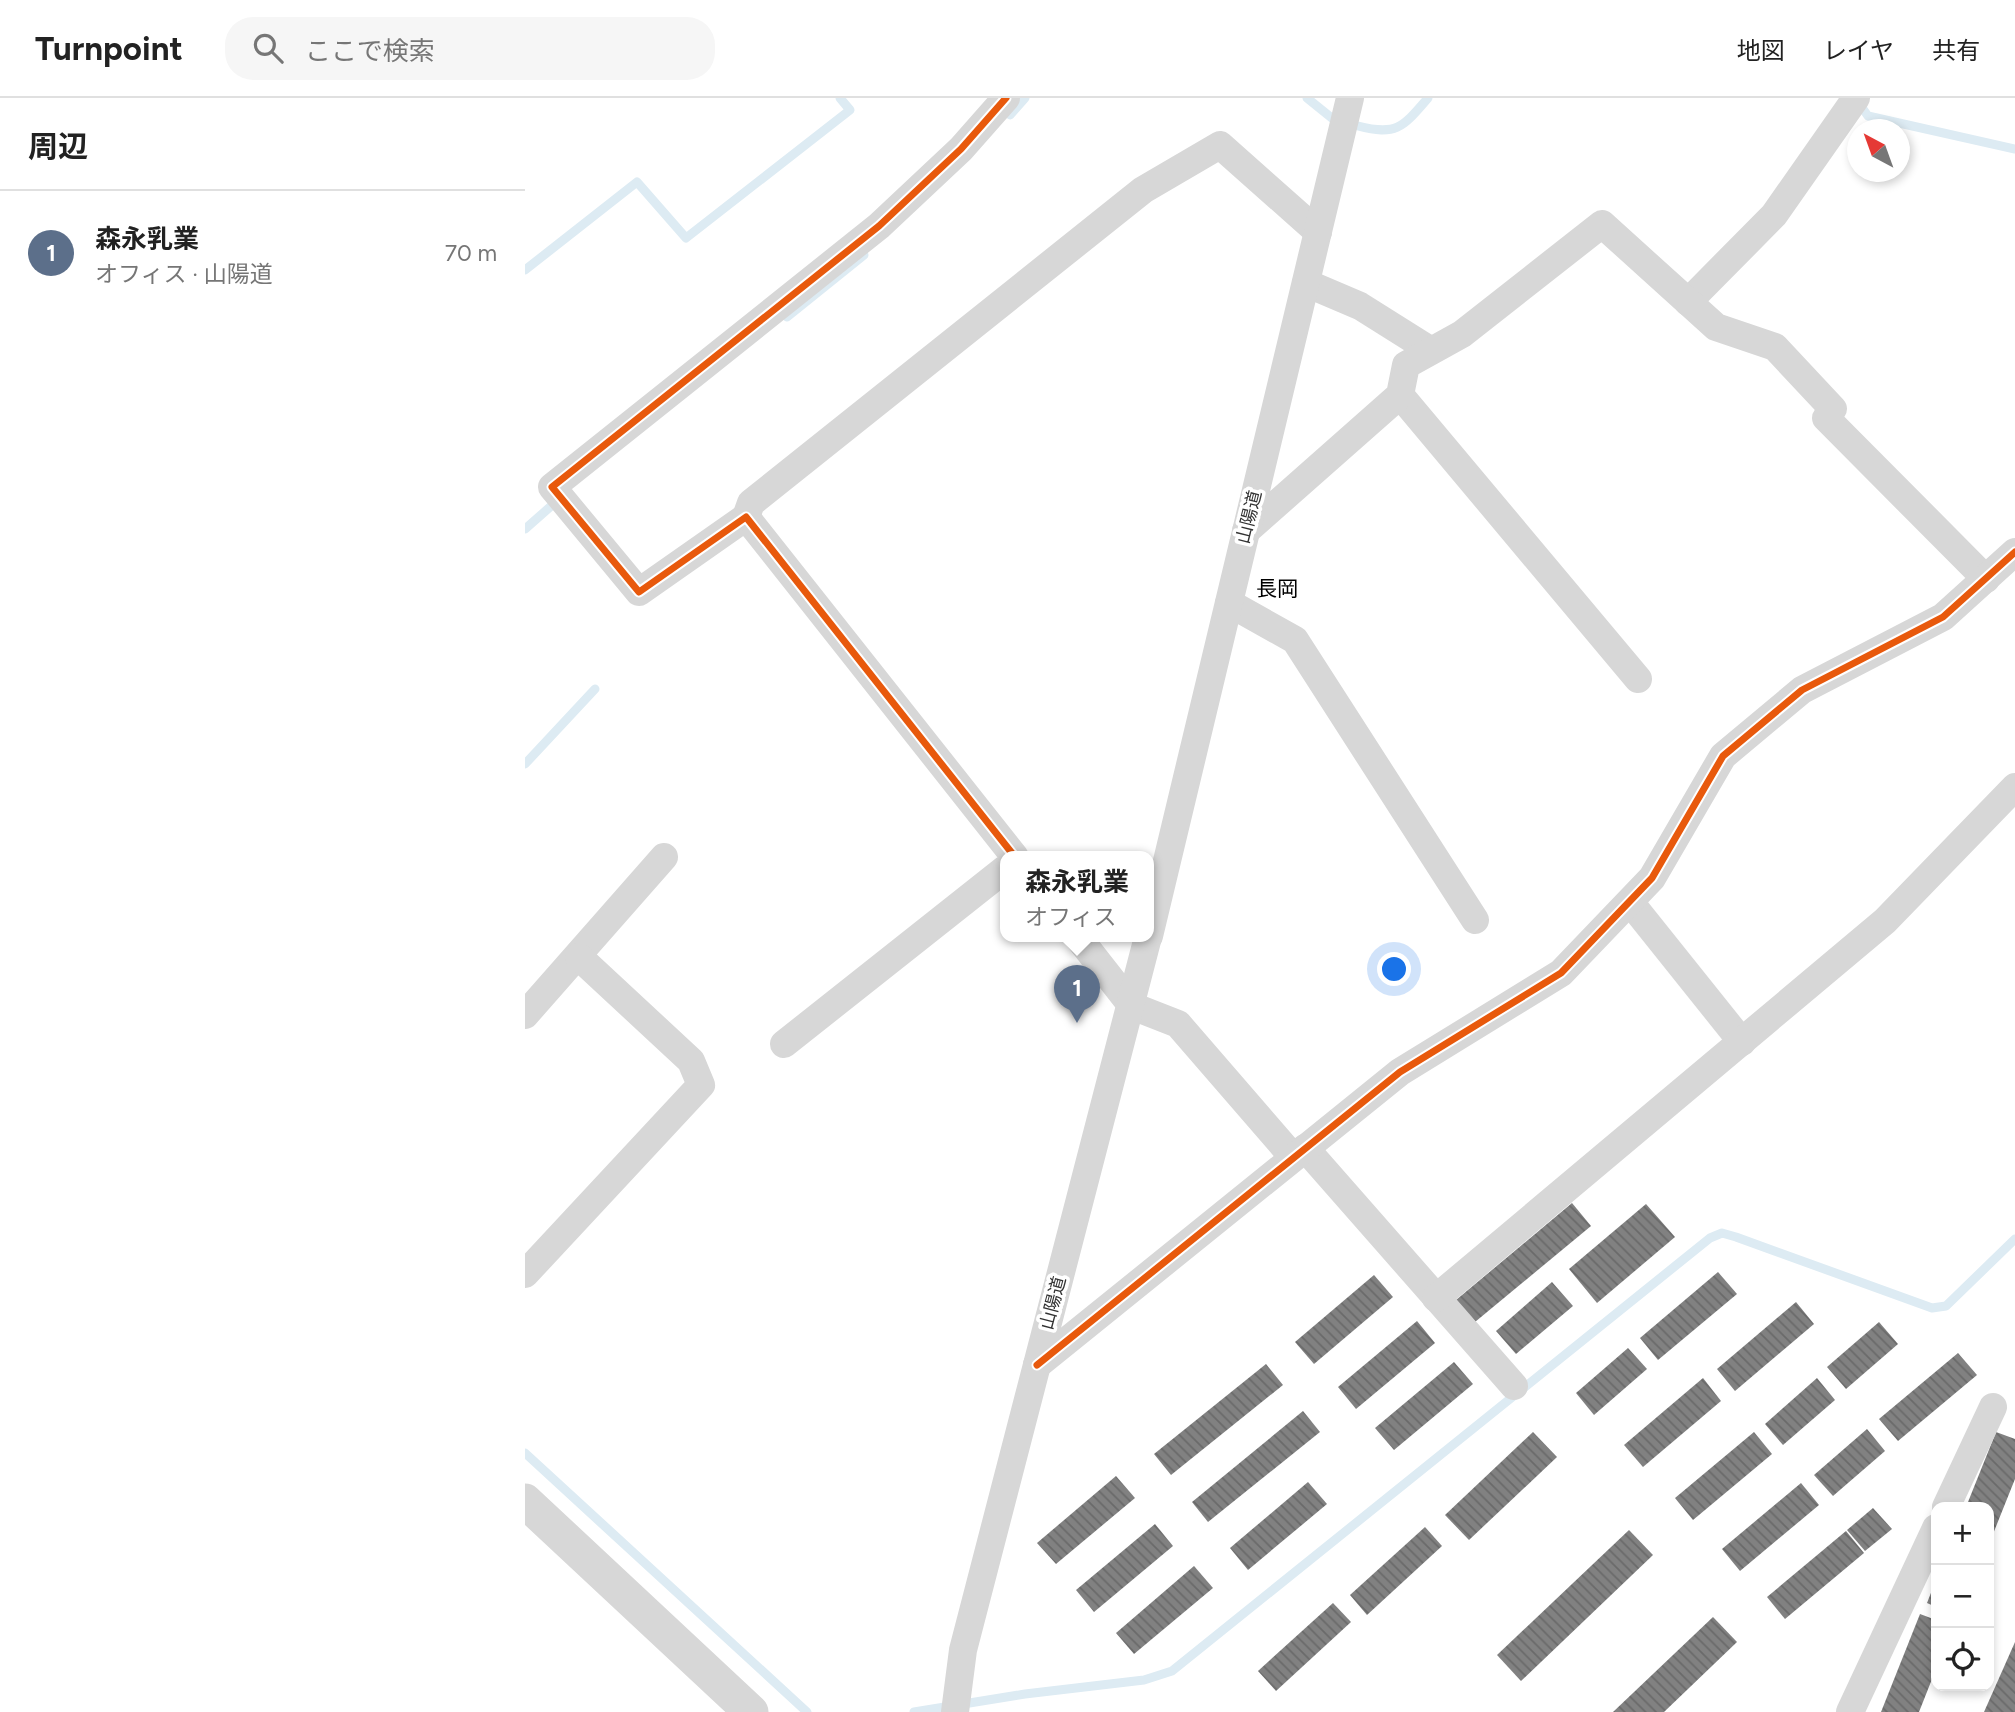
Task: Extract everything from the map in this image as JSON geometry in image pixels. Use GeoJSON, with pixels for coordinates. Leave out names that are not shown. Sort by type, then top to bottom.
{"type":"FeatureCollection","features":[{"type":"Feature","properties":{"kind":"street"},"geometry":{"type":"LineString","coordinates":[[1006,98],[961,149],[879,226],[552,487],[639,592],[746,517],[751,503],[1143,190],[1220,145],[1318,232]]}},
{"type":"Feature","properties":{"kind":"street","name":"山陽道"},"geometry":{"type":"LineString","coordinates":[[1154,916],[1306,283],[1346,101]]}},
{"type":"Feature","properties":{"kind":"street"},"geometry":{"type":"LineString","coordinates":[[1688,302],[1774,215],[1851,105]]}},
{"type":"Feature","properties":{"kind":"street"},"geometry":{"type":"LineString","coordinates":[[1246,531],[1400,395],[1406,365],[1462,334],[1602,224],[1716,327],[1775,347],[1833,409],[1826,418],[1986,579]]}},
{"type":"Feature","properties":{"kind":"street"},"geometry":{"type":"LineString","coordinates":[[1306,283],[1360,306],[1430,350]]}},
{"type":"Feature","properties":{"kind":"street"},"geometry":{"type":"LineString","coordinates":[[1400,395],[1638,679]]}},
{"type":"Feature","properties":{"kind":"street"},"geometry":{"type":"LineString","coordinates":[[746,517],[1010,851]]}},
{"type":"Feature","properties":{"kind":"street"},"geometry":{"type":"LineString","coordinates":[[1037,1365],[1399,1072],[1561,973],[1652,878],[1723,756],[1802,690],[1943,618],[2015,552]]}},
{"type":"Feature","properties":{"kind":"street"},"geometry":{"type":"LineString","coordinates":[[1229,603],[1295,640],[1475,920]]}},
{"type":"Feature","properties":{"kind":"street"},"geometry":{"type":"LineString","coordinates":[[1436,1298],[1885,921],[2015,787]]}},
{"type":"Feature","properties":{"kind":"street"},"geometry":{"type":"LineString","coordinates":[[525,1015],[579,957],[664,857]]}},
{"type":"Feature","properties":{"kind":"street"},"geometry":{"type":"LineString","coordinates":[[784,1044],[1000,873]]}},
{"type":"Feature","properties":{"kind":"street"},"geometry":{"type":"LineString","coordinates":[[1630,902],[1742,1042]]}},
{"type":"Feature","properties":{"kind":"street"},"geometry":{"type":"LineString","coordinates":[[1082,942],[1132,1006],[1178,1024],[1436,1298],[1514,1386]]}},
{"type":"Feature","properties":{"kind":"street","name":"山陽道"},"geometry":{"type":"LineString","coordinates":[[956,1704],[963,1650],[1148,942]]}},
{"type":"Feature","properties":{"kind":"street"},"geometry":{"type":"LineString","coordinates":[[528,1266],[701,1086],[691,1061],[579,957]]}},
{"type":"Feature","properties":{"kind":"street"},"geometry":{"type":"LineString","coordinates":[[1948,1502],[1993,1407]]}},
{"type":"Feature","properties":{"kind":"street"},"geometry":{"type":"LineString","coordinates":[[525,1501],[751,1712]]}},
{"type":"Feature","properties":{"kind":"street"},"geometry":{"type":"LineString","coordinates":[[1850,1712],[1931,1539]]}},
{"type":"Feature","properties":{"kind":"building"},"geometry":{"type":"Polygon","coordinates":[[[1572,1203],[1591,1226],[1475,1322],[1456,1300],[1572,1203]]]}},
{"type":"Feature","properties":{"kind":"building"},"geometry":{"type":"Polygon","coordinates":[[[1646,1204],[1675,1237],[1597,1303],[1569,1269],[1646,1204]]]}},
{"type":"Feature","properties":{"kind":"building"},"geometry":{"type":"Polygon","coordinates":[[[1718,1272],[1737,1294],[1658,1360],[1640,1338],[1718,1272]]]}},
{"type":"Feature","properties":{"kind":"building"},"geometry":{"type":"Polygon","coordinates":[[[1374,1275],[1393,1297],[1314,1364],[1295,1342],[1374,1275]]]}},
{"type":"Feature","properties":{"kind":"building"},"geometry":{"type":"Polygon","coordinates":[[[1552,1282],[1573,1306],[1516,1354],[1496,1331],[1552,1282]]]}},
{"type":"Feature","properties":{"kind":"building"},"geometry":{"type":"Polygon","coordinates":[[[1796,1302],[1814,1324],[1735,1391],[1717,1369],[1796,1302]]]}},
{"type":"Feature","properties":{"kind":"building"},"geometry":{"type":"Polygon","coordinates":[[[1417,1321],[1435,1343],[1356,1409],[1338,1387],[1417,1321]]]}},
{"type":"Feature","properties":{"kind":"building"},"geometry":{"type":"Polygon","coordinates":[[[1879,1322],[1898,1344],[1846,1389],[1827,1367],[1879,1322]]]}},
{"type":"Feature","properties":{"kind":"building"},"geometry":{"type":"Polygon","coordinates":[[[1628,1348],[1647,1369],[1594,1415],[1576,1393],[1628,1348]]]}},
{"type":"Feature","properties":{"kind":"building"},"geometry":{"type":"Polygon","coordinates":[[[1958,1353],[1977,1375],[1898,1441],[1879,1419],[1958,1353]]]}},
{"type":"Feature","properties":{"kind":"building"},"geometry":{"type":"Polygon","coordinates":[[[1454,1362],[1473,1384],[1394,1450],[1375,1428],[1454,1362]]]}},
{"type":"Feature","properties":{"kind":"building"},"geometry":{"type":"Polygon","coordinates":[[[1266,1364],[1283,1385],[1171,1475],[1154,1454],[1266,1364]]]}},
{"type":"Feature","properties":{"kind":"building"},"geometry":{"type":"Polygon","coordinates":[[[1703,1378],[1721,1401],[1643,1467],[1624,1445],[1703,1378]]]}},
{"type":"Feature","properties":{"kind":"building"},"geometry":{"type":"Polygon","coordinates":[[[1817,1378],[1835,1400],[1783,1445],[1765,1424],[1817,1378]]]}},
{"type":"Feature","properties":{"kind":"building"},"geometry":{"type":"Polygon","coordinates":[[[1303,1411],[1320,1432],[1208,1522],[1192,1502],[1303,1411]]]}},
{"type":"Feature","properties":{"kind":"building"},"geometry":{"type":"Polygon","coordinates":[[[1867,1429],[1885,1451],[1833,1496],[1814,1475],[1867,1429]]]}},
{"type":"Feature","properties":{"kind":"building"},"geometry":{"type":"Polygon","coordinates":[[[1533,1432],[1557,1457],[1469,1540],[1445,1515],[1533,1432]]]}},
{"type":"Feature","properties":{"kind":"building"},"geometry":{"type":"Polygon","coordinates":[[[1754,1432],[1772,1454],[1693,1520],[1675,1498],[1754,1432]]]}},
{"type":"Feature","properties":{"kind":"building"},"geometry":{"type":"Polygon","coordinates":[[[1996,1432],[2015,1439],[2015,1479],[1994,1532],[1994,1502],[1968,1502],[1996,1432]]]}},
{"type":"Feature","properties":{"kind":"building"},"geometry":{"type":"Polygon","coordinates":[[[1116,1476],[1135,1498],[1056,1564],[1037,1543],[1116,1476]]]}},
{"type":"Feature","properties":{"kind":"building"},"geometry":{"type":"Polygon","coordinates":[[[1308,1482],[1327,1504],[1248,1570],[1230,1548],[1308,1482]]]}},
{"type":"Feature","properties":{"kind":"building"},"geometry":{"type":"Polygon","coordinates":[[[1801,1483],[1819,1505],[1740,1571],[1722,1549],[1801,1483]]]}},
{"type":"Feature","properties":{"kind":"building"},"geometry":{"type":"Polygon","coordinates":[[[1873,1508],[1892,1529],[1865,1551],[1847,1530],[1873,1508]]]}},
{"type":"Feature","properties":{"kind":"building"},"geometry":{"type":"Polygon","coordinates":[[[1155,1524],[1173,1546],[1094,1612],[1076,1590],[1155,1524]]]}},
{"type":"Feature","properties":{"kind":"building"},"geometry":{"type":"Polygon","coordinates":[[[1425,1527],[1442,1546],[1367,1615],[1350,1595],[1425,1527]]]}},
{"type":"Feature","properties":{"kind":"building"},"geometry":{"type":"Polygon","coordinates":[[[1629,1530],[1653,1555],[1521,1681],[1497,1655],[1629,1530]]]}},
{"type":"Feature","properties":{"kind":"building"},"geometry":{"type":"Polygon","coordinates":[[[1846,1531],[1864,1553],[1785,1619],[1767,1597],[1846,1531]]]}},
{"type":"Feature","properties":{"kind":"building"},"geometry":{"type":"Polygon","coordinates":[[[1194,1566],[1213,1588],[1134,1654],[1116,1633],[1194,1566]]]}},
{"type":"Feature","properties":{"kind":"building"},"geometry":{"type":"Polygon","coordinates":[[[1333,1603],[1351,1622],[1276,1691],[1258,1671],[1333,1603]]]}},
{"type":"Feature","properties":{"kind":"building"},"geometry":{"type":"Polygon","coordinates":[[[1920,1614],[1931,1618],[1931,1682],[1919,1712],[1881,1712],[1920,1614]]]}},
{"type":"Feature","properties":{"kind":"building"},"geometry":{"type":"Polygon","coordinates":[[[1713,1617],[1737,1642],[1664,1712],[1613,1712],[1713,1617]]]}},
{"type":"Feature","properties":{"kind":"building"},"geometry":{"type":"Polygon","coordinates":[[[2015,1642],[2015,1712],[1984,1712],[2015,1642]]]}},
{"type":"Feature","properties":{"kind":"waterway"},"geometry":{"type":"LineString","coordinates":[[525,270],[637,182],[686,238],[850,110],[840,98]]}},
{"type":"Feature","properties":{"kind":"waterway"},"geometry":{"type":"LineString","coordinates":[[1010,115],[1025,98]]}},
{"type":"Feature","properties":{"kind":"waterway"},"geometry":{"type":"LineString","coordinates":[[1307,98],[1333,119]]}},
{"type":"Feature","properties":{"kind":"waterway"},"geometry":{"type":"LineString","coordinates":[[1358,126],[1382,130],[1398,127],[1428,98]]}},
{"type":"Feature","properties":{"kind":"waterway"},"geometry":{"type":"LineString","coordinates":[[1858,102],[1868,116],[2015,149]]}},
{"type":"Feature","properties":{"kind":"waterway"},"geometry":{"type":"LineString","coordinates":[[787,317],[864,255]]}},
{"type":"Feature","properties":{"kind":"waterway"},"geometry":{"type":"LineString","coordinates":[[525,529],[558,500]]}},
{"type":"Feature","properties":{"kind":"waterway"},"geometry":{"type":"LineString","coordinates":[[525,764],[595,689]]}},
{"type":"Feature","properties":{"kind":"waterway"},"geometry":{"type":"LineString","coordinates":[[914,1712],[1025,1694],[1144,1680],[1172,1671],[1710,1238],[1722,1233],[1736,1237],[1932,1308],[1946,1306],[2015,1239]]}},
{"type":"Feature","properties":{"kind":"waterway"},"geometry":{"type":"LineString","coordinates":[[525,1453],[807,1712]]}},
{"type":"Feature","properties":{"kind":"cycle path"},"geometry":{"type":"LineString","coordinates":[[1006,98],[961,149],[879,226],[552,487],[639,592],[746,517],[1010,851]]}},
{"type":"Feature","properties":{"kind":"cycle path"},"geometry":{"type":"LineString","coordinates":[[1037,1365],[1400,1072],[1561,973],[1652,878],[1723,756],[1802,690],[1943,617],[2015,552]]}},
{"type":"Feature","properties":{"kind":"place","name":"森永乳業"},"geometry":{"type":"Point","coordinates":[1077,1023]}},
{"type":"Feature","properties":{"kind":"district","name":"長岡"},"geometry":{"type":"Point","coordinates":[1277,588]}}]}
